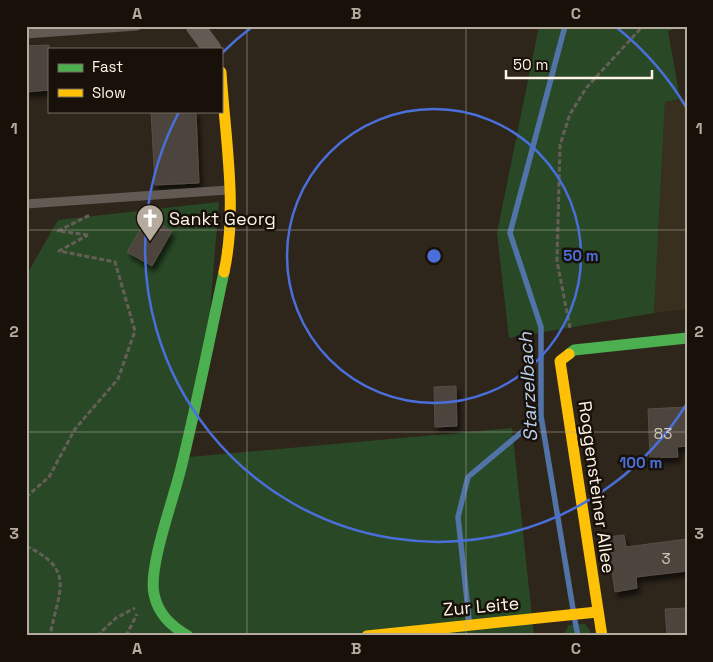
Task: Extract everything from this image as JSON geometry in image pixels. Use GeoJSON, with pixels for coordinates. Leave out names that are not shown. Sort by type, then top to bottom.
{"type":"FeatureCollection","features":[{"type":"Feature","properties":{"kind":"street"},"geometry":{"type":"LineString","coordinates":[[195,26],[211,48]]}},
{"type":"Feature","properties":{"kind":"street"},"geometry":{"type":"LineString","coordinates":[[188,636],[174,628],[159,611],[153,592],[155,565],[183,459],[229,248],[229,190],[222,87]]}},
{"type":"Feature","properties":{"kind":"street"},"geometry":{"type":"LineString","coordinates":[[574,350],[687,338]]}},
{"type":"Feature","properties":{"kind":"street","name":"Roggensteiner Allee"},"geometry":{"type":"LineString","coordinates":[[574,350],[560,361],[592,613],[602,636]]}},
{"type":"Feature","properties":{"kind":"street","name":"Zur Leite"},"geometry":{"type":"LineString","coordinates":[[367,636],[447,626],[592,613]]}},
{"type":"Feature","properties":{"kind":"lane"},"geometry":{"type":"LineString","coordinates":[[26,34],[137,26]]}},
{"type":"Feature","properties":{"kind":"lane"},"geometry":{"type":"LineString","coordinates":[[26,204],[229,190]]}},
{"type":"Feature","properties":{"kind":"path"},"geometry":{"type":"LineString","coordinates":[[574,350],[557,261],[560,145],[570,114],[586,87],[643,26]]}},
{"type":"Feature","properties":{"kind":"path"},"geometry":{"type":"LineString","coordinates":[[26,496],[49,477],[75,429],[118,378],[135,331],[115,262],[59,251],[88,235],[58,231],[121,198]]}},
{"type":"Feature","properties":{"kind":"path"},"geometry":{"type":"LineString","coordinates":[[26,546],[52,560],[60,574],[62,587],[50,636]]}},
{"type":"Feature","properties":{"kind":"path"},"geometry":{"type":"LineString","coordinates":[[97,636],[116,618],[140,607]]}},
{"type":"Feature","properties":{"kind":"shaded area"},"geometry":{"type":"Polygon","coordinates":[[[687,98],[687,309],[654,313],[665,102],[687,98]]]}},
{"type":"Feature","properties":{"kind":"green space"},"geometry":{"type":"Polygon","coordinates":[[[539,26],[683,26],[668,31],[680,99],[665,102],[654,313],[509,338],[497,233],[539,26]]]}},
{"type":"Feature","properties":{"kind":"green space"},"geometry":{"type":"Polygon","coordinates":[[[219,202],[209,323],[178,458],[512,428],[534,636],[26,636],[26,276],[58,220],[219,202]]]}},
{"type":"Feature","properties":{"kind":"green space"},"geometry":{"type":"Polygon","coordinates":[[[585,624],[591,636],[563,636],[569,625],[585,624]]]}},
{"type":"Feature","properties":{"kind":"building"},"geometry":{"type":"Polygon","coordinates":[[[49,45],[48,90],[26,92],[26,46],[49,45]]]}},
{"type":"Feature","properties":{"kind":"building"},"geometry":{"type":"Polygon","coordinates":[[[151,112],[196,112],[199,183],[155,185],[151,112]]]}},
{"type":"Feature","properties":{"kind":"building","name":"Sankt Georg"},"geometry":{"type":"Polygon","coordinates":[[[148,217],[172,231],[152,266],[127,252],[148,217]]]}},
{"type":"Feature","properties":{"kind":"building"},"geometry":{"type":"Polygon","coordinates":[[[456,386],[457,426],[435,427],[434,387],[456,386]]]}},
{"type":"Feature","properties":{"kind":"building"},"geometry":{"type":"Polygon","coordinates":[[[687,407],[687,446],[677,447],[678,457],[650,458],[648,409],[687,407]]]}},
{"type":"Feature","properties":{"kind":"building"},"geometry":{"type":"Polygon","coordinates":[[[624,535],[626,547],[687,539],[687,571],[636,577],[637,588],[615,592],[607,537],[624,535]]]}},
{"type":"Feature","properties":{"kind":"building"},"geometry":{"type":"Polygon","coordinates":[[[687,608],[687,636],[667,636],[665,609],[687,608]]]}},
{"type":"Feature","properties":{"kind":"waterway","name":"Starzelbach"},"geometry":{"type":"LineString","coordinates":[[565,26],[510,233],[541,327],[541,416],[573,609]]}},
{"type":"Feature","properties":{"kind":"waterway"},"geometry":{"type":"LineString","coordinates":[[469,619],[458,517],[468,477],[541,416]]}},
{"type":"Feature","properties":{"kind":"waterway","name":"Starzelbach"},"geometry":{"type":"LineString","coordinates":[[575,621],[578,636]]}},
{"type":"Feature","properties":{"kind":"traffic: fast"},"geometry":{"type":"LineString","coordinates":[[188,636],[171,624],[162,613],[156,601],[153,582],[158,550],[187,444],[224,272]]}},
{"type":"Feature","properties":{"kind":"traffic: fast"},"geometry":{"type":"LineString","coordinates":[[569,354],[574,350],[687,338]]}},
{"type":"Feature","properties":{"kind":"traffic: slow"},"geometry":{"type":"LineString","coordinates":[[222,84],[230,198],[228,248],[224,272]]}},
{"type":"Feature","properties":{"kind":"traffic: slow"},"geometry":{"type":"LineString","coordinates":[[569,354],[560,361],[602,636]]}},
{"type":"Feature","properties":{"kind":"traffic: slow"},"geometry":{"type":"LineString","coordinates":[[367,636],[597,612]]}},
{"type":"Feature","properties":{"kind":"place","name":"Sankt Georg"},"geometry":{"type":"Point","coordinates":[150,242]}}]}
